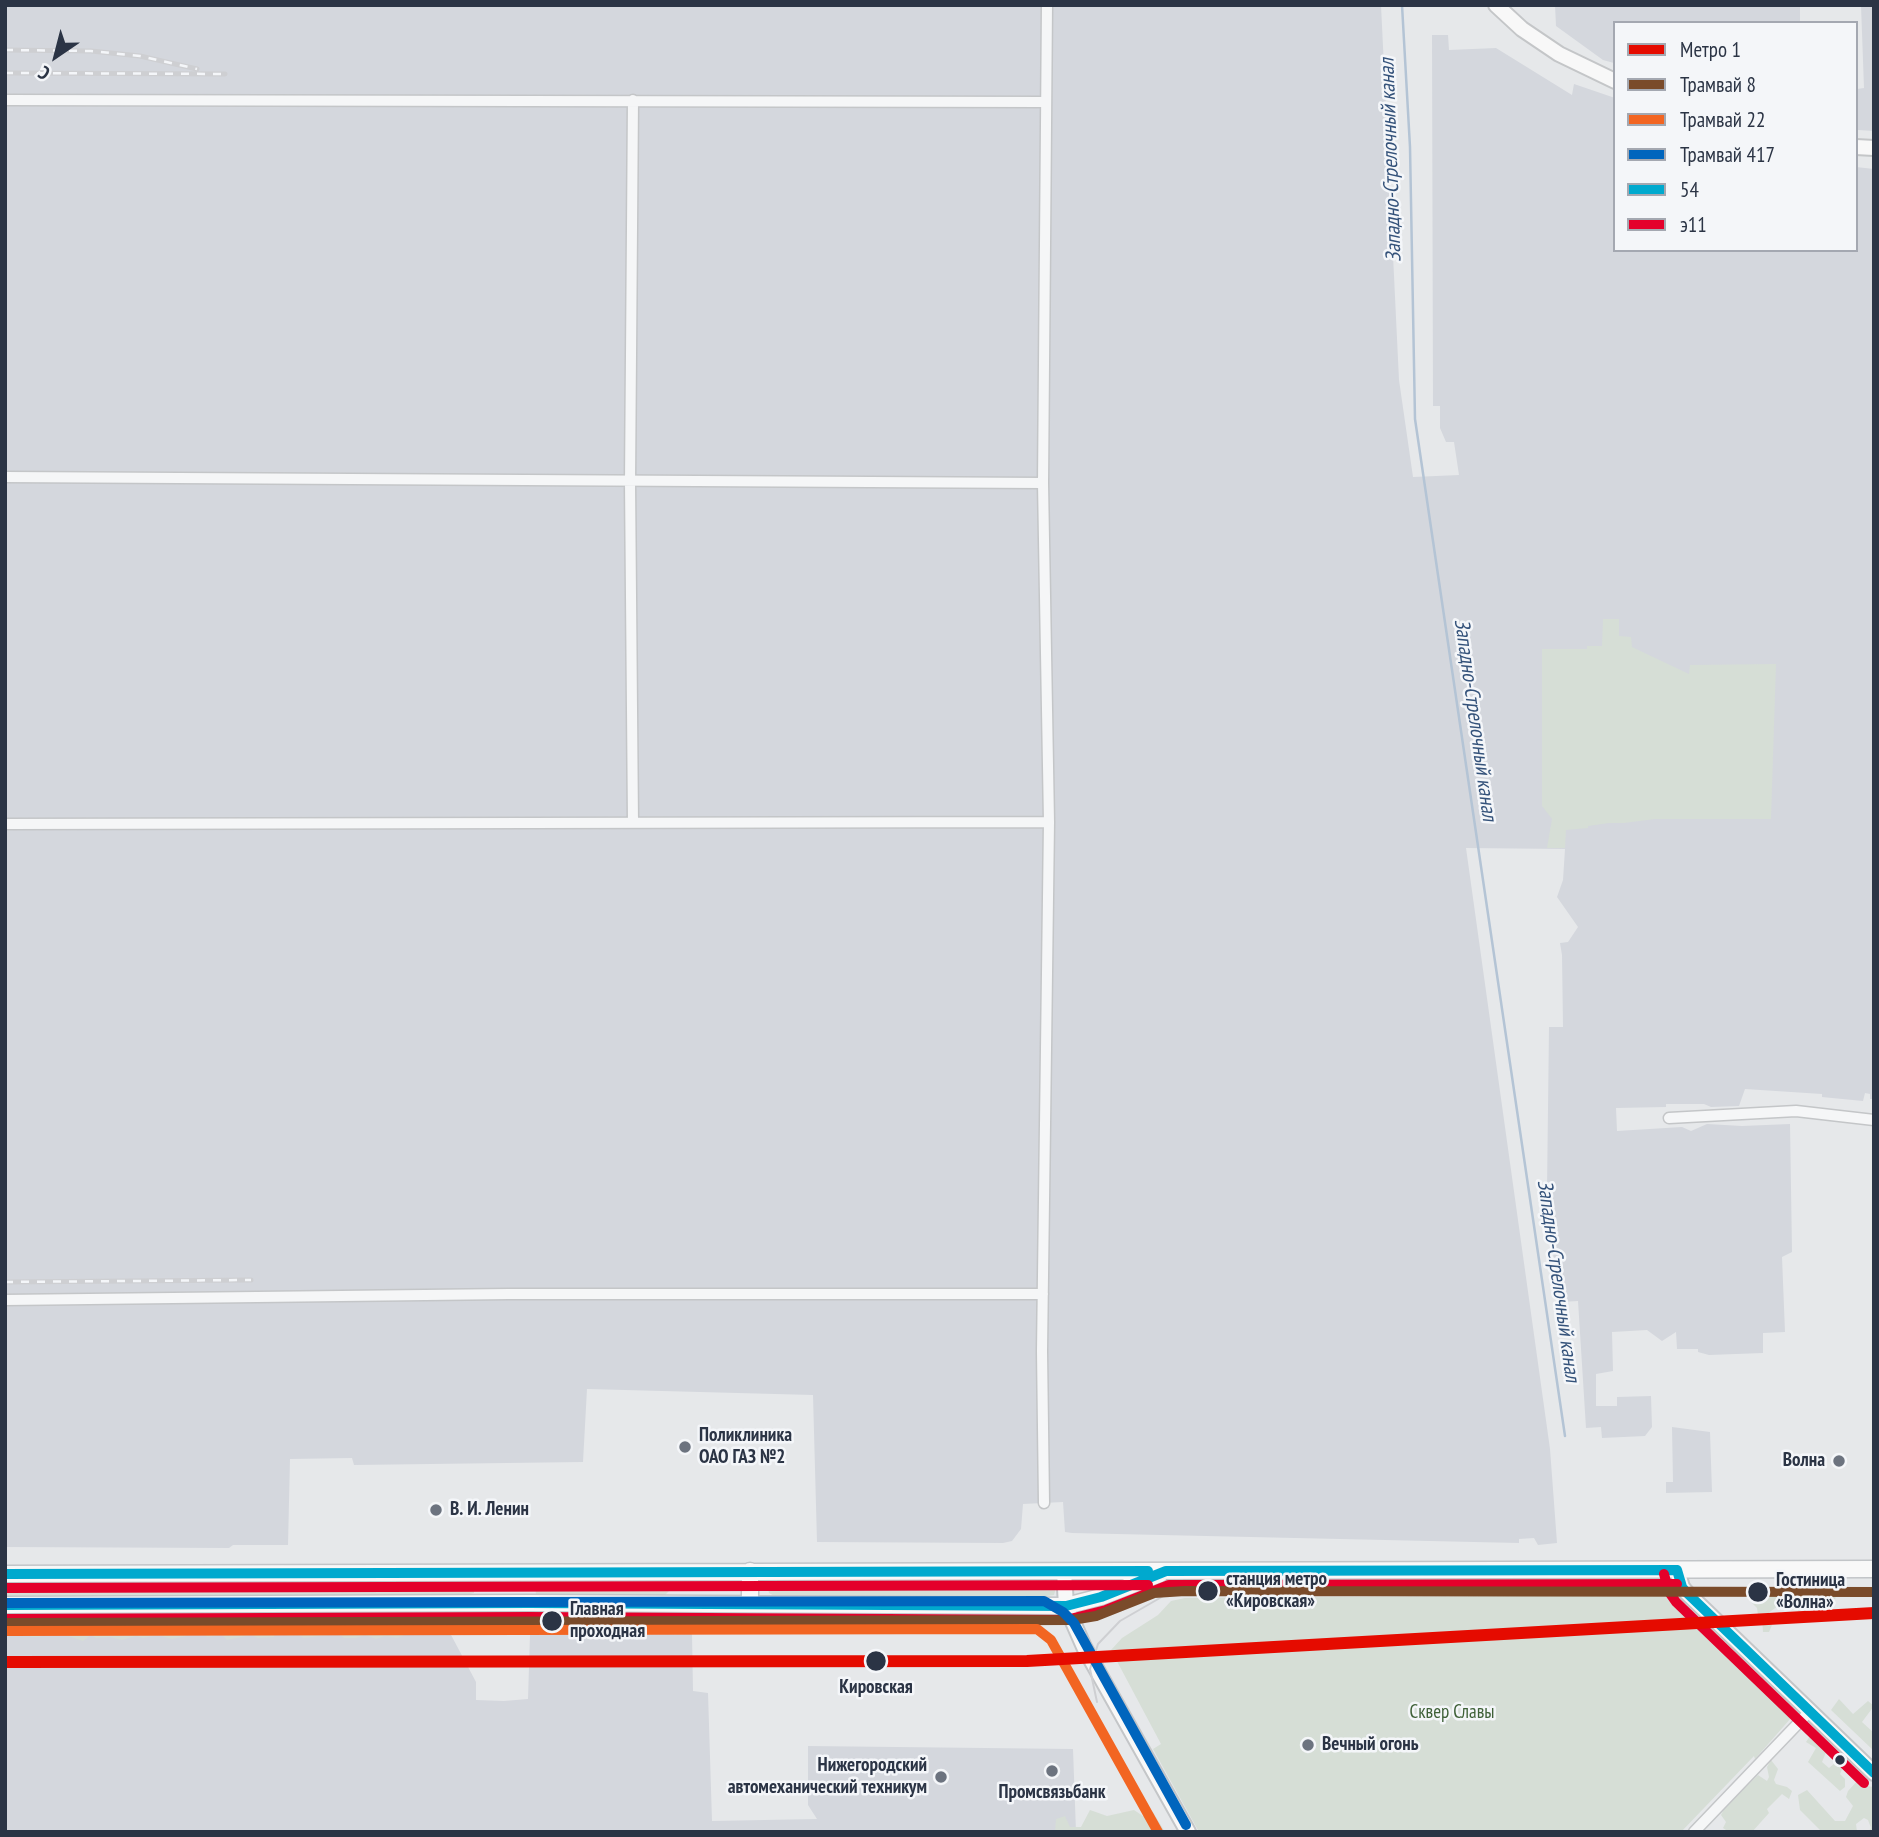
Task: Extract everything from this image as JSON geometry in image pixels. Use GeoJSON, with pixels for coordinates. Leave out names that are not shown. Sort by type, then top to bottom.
{"type":"FeatureCollection","features":[{"type":"Feature","properties":{"kind":"main road"},"geometry":{"type":"LineString","coordinates":[[5,1574],[1874,1569]]}},
{"type":"Feature","properties":{"kind":"main road"},"geometry":{"type":"LineString","coordinates":[[750,1571],[750,1603]]}},
{"type":"Feature","properties":{"kind":"main road"},"geometry":{"type":"LineString","coordinates":[[5,1605],[750,1603],[1066,1606],[1101,1597],[1166,1572]]}},
{"type":"Feature","properties":{"kind":"main road"},"geometry":{"type":"LineString","coordinates":[[497,1604],[501,1573]]}},
{"type":"Feature","properties":{"kind":"street"},"geometry":{"type":"LineString","coordinates":[[1044,1503],[1043,1294],[1049,822],[1043,483],[1047,5]]}},
{"type":"Feature","properties":{"kind":"street"},"geometry":{"type":"LineString","coordinates":[[1496,5],[1522,29],[1559,54],[1613,80]]}},
{"type":"Feature","properties":{"kind":"street"},"geometry":{"type":"LineString","coordinates":[[5,100],[1045,102]]}},
{"type":"Feature","properties":{"kind":"street"},"geometry":{"type":"LineString","coordinates":[[633,100],[630,482],[633,823]]}},
{"type":"Feature","properties":{"kind":"street"},"geometry":{"type":"LineString","coordinates":[[5,477],[1043,483]]}},
{"type":"Feature","properties":{"kind":"street"},"geometry":{"type":"LineString","coordinates":[[5,824],[1049,822]]}},
{"type":"Feature","properties":{"kind":"street"},"geometry":{"type":"LineString","coordinates":[[1669,1118],[1796,1111],[1874,1120]]}},
{"type":"Feature","properties":{"kind":"street"},"geometry":{"type":"LineString","coordinates":[[5,1300],[509,1294],[1043,1294]]}},
{"type":"Feature","properties":{"kind":"street"},"geometry":{"type":"LineString","coordinates":[[1677,1570],[1686,1592],[1874,1773]]}},
{"type":"Feature","properties":{"kind":"street"},"geometry":{"type":"LineString","coordinates":[[1064,1571],[1066,1606],[1084,1647],[1188,1832]]}},
{"type":"Feature","properties":{"kind":"street"},"geometry":{"type":"LineString","coordinates":[[1694,1832],[1810,1711]]}},
{"type":"Feature","properties":{"kind":"shaded area"},"geometry":{"type":"Polygon","coordinates":[[[5,5],[1381,5],[1399,380],[1413,477],[1459,475],[1454,442],[1446,442],[1440,428],[1440,406],[1433,406],[1432,35],[1448,35],[1449,50],[1496,48],[1572,95],[1574,84],[1613,97],[1613,252],[1858,252],[1858,167],[1874,169],[1874,1099],[1870,1099],[1870,1094],[1865,1093],[1863,1101],[1822,1097],[1822,1094],[1745,1089],[1739,1106],[1666,1104],[1666,1107],[1616,1108],[1617,1131],[1682,1127],[1691,1131],[1707,1124],[1790,1124],[1792,1252],[1782,1257],[1785,1332],[1763,1333],[1763,1353],[1709,1355],[1698,1352],[1698,1349],[1677,1349],[1676,1332],[1662,1341],[1647,1330],[1612,1332],[1613,1371],[1596,1374],[1596,1406],[1617,1406],[1617,1397],[1651,1396],[1652,1427],[1645,1436],[1602,1438],[1601,1427],[1586,1428],[1578,1301],[1561,1302],[1545,1204],[1549,1027],[1563,1027],[1560,943],[1568,942],[1578,927],[1557,897],[1563,880],[1565,849],[1466,848],[1550,1449],[1557,1543],[1538,1545],[1534,1538],[1519,1539],[1519,1543],[1072,1533],[1065,1532],[1063,1502],[1023,1504],[1021,1529],[1012,1541],[1003,1543],[817,1542],[813,1395],[587,1389],[583,1462],[354,1465],[352,1458],[290,1459],[288,1545],[233,1545],[229,1548],[5,1547],[5,5]]]}},
{"type":"Feature","properties":{"kind":"shaded area"},"geometry":{"type":"Polygon","coordinates":[[[1555,5],[1800,5],[1800,21],[1613,21],[1613,63],[1603,60],[1556,26],[1555,5]]]}},
{"type":"Feature","properties":{"kind":"shaded area"},"geometry":{"type":"Polygon","coordinates":[[[1861,5],[1874,5],[1874,131],[1858,130],[1858,89],[1864,88],[1861,5]]]}},
{"type":"Feature","properties":{"kind":"shaded area"},"geometry":{"type":"Polygon","coordinates":[[[1672,1427],[1710,1432],[1712,1492],[1666,1493],[1666,1482],[1673,1482],[1672,1427]]]}},
{"type":"Feature","properties":{"kind":"shaded area"},"geometry":{"type":"Polygon","coordinates":[[[5,1633],[450,1633],[476,1682],[476,1700],[504,1701],[528,1699],[530,1635],[692,1634],[693,1691],[708,1693],[712,1821],[817,1819],[808,1805],[808,1746],[1073,1749],[1076,1832],[5,1832],[5,1633]]]}},
{"type":"Feature","properties":{"kind":"green space"},"geometry":{"type":"Polygon","coordinates":[[[1603,619],[1619,619],[1619,636],[1631,637],[1632,647],[1689,674],[1690,665],[1776,664],[1771,819],[1655,819],[1609,823],[1566,830],[1565,848],[1547,848],[1552,819],[1542,806],[1542,649],[1587,649],[1587,646],[1602,646],[1603,619]]]}},
{"type":"Feature","properties":{"kind":"green space"},"geometry":{"type":"Polygon","coordinates":[[[5,1577],[431,1578],[444,1586],[471,1586],[474,1593],[5,1596],[5,1577]]]}},
{"type":"Feature","properties":{"kind":"green space"},"geometry":{"type":"Polygon","coordinates":[[[535,1578],[734,1578],[738,1584],[734,1589],[670,1590],[664,1596],[536,1596],[535,1578]]]}},
{"type":"Feature","properties":{"kind":"green space"},"geometry":{"type":"Polygon","coordinates":[[[1054,1578],[1054,1595],[1033,1598],[776,1597],[769,1593],[768,1589],[775,1582],[1054,1578]]]}},
{"type":"Feature","properties":{"kind":"green space"},"geometry":{"type":"Polygon","coordinates":[[[1768,1591],[1782,1595],[1833,1595],[1836,1598],[1827,1604],[1798,1611],[1778,1606],[1767,1614],[1772,1625],[1769,1632],[1763,1632],[1762,1618],[1748,1599],[1750,1594],[1757,1592],[1762,1596],[1768,1591]]]}},
{"type":"Feature","properties":{"kind":"green space","name":"Сквер Славы"},"geometry":{"type":"Polygon","coordinates":[[[1675,1595],[1792,1704],[1793,1708],[1791,1718],[1755,1759],[1754,1756],[1681,1832],[1199,1832],[1153,1749],[1161,1744],[1111,1650],[1122,1638],[1158,1615],[1171,1601],[1185,1598],[1675,1595]]]}},
{"type":"Feature","properties":{"kind":"green space"},"geometry":{"type":"Polygon","coordinates":[[[352,1621],[369,1627],[379,1623],[393,1626],[408,1624],[412,1632],[397,1638],[385,1636],[376,1639],[365,1635],[344,1638],[338,1634],[304,1638],[298,1635],[288,1636],[283,1630],[287,1625],[304,1623],[322,1623],[336,1628],[346,1626],[352,1621]]]}},
{"type":"Feature","properties":{"kind":"green space"},"geometry":{"type":"Polygon","coordinates":[[[124,1622],[142,1627],[159,1627],[162,1622],[170,1622],[190,1631],[186,1636],[172,1639],[158,1635],[122,1640],[96,1638],[91,1635],[83,1641],[47,1629],[40,1637],[31,1637],[24,1631],[27,1625],[58,1628],[124,1622]]]}},
{"type":"Feature","properties":{"kind":"green space"},"geometry":{"type":"Polygon","coordinates":[[[227,1622],[234,1626],[243,1623],[253,1627],[271,1627],[276,1631],[274,1637],[258,1638],[251,1635],[227,1640],[222,1635],[207,1637],[202,1631],[205,1627],[220,1627],[227,1622]]]}},
{"type":"Feature","properties":{"kind":"green space"},"geometry":{"type":"Polygon","coordinates":[[[1839,1699],[1853,1714],[1868,1701],[1874,1706],[1862,1722],[1874,1733],[1874,1751],[1831,1710],[1839,1699]]]}},
{"type":"Feature","properties":{"kind":"green space"},"geometry":{"type":"Polygon","coordinates":[[[1820,1734],[1829,1745],[1822,1762],[1829,1768],[1836,1762],[1844,1765],[1840,1774],[1845,1779],[1845,1787],[1840,1791],[1808,1762],[1816,1748],[1806,1742],[1810,1736],[1820,1734]]]}},
{"type":"Feature","properties":{"kind":"green space"},"geometry":{"type":"Polygon","coordinates":[[[1771,1760],[1778,1769],[1774,1780],[1776,1784],[1792,1791],[1789,1799],[1782,1794],[1767,1809],[1769,1813],[1752,1832],[1729,1832],[1723,1828],[1726,1822],[1721,1815],[1725,1807],[1758,1775],[1767,1781],[1767,1767],[1771,1760]]]}},
{"type":"Feature","properties":{"kind":"green space"},"geometry":{"type":"Polygon","coordinates":[[[1859,1779],[1866,1786],[1874,1787],[1874,1832],[1868,1832],[1871,1828],[1868,1820],[1864,1818],[1856,1824],[1857,1832],[1822,1832],[1800,1810],[1798,1795],[1807,1790],[1835,1821],[1845,1821],[1853,1806],[1846,1797],[1848,1791],[1859,1779]]]}},
{"type":"Feature","properties":{"kind":"green space"},"geometry":{"type":"Polygon","coordinates":[[[1090,1810],[1107,1816],[1134,1810],[1143,1816],[1153,1812],[1165,1832],[1055,1832],[1056,1819],[1065,1816],[1070,1827],[1081,1827],[1090,1810]]]}},
{"type":"Feature","properties":{"kind":"waterway","name":"Западно-Стрелочный канал"},"geometry":{"type":"LineString","coordinates":[[1402,5],[1410,147],[1415,419],[1565,1436]]}},
{"type":"Feature","properties":{"kind":"tram line"},"geometry":{"type":"LineString","coordinates":[[1097,1702],[1090,1669],[1098,1644],[1120,1621],[1179,1587]]}},
{"type":"Feature","properties":{"kind":"tram line","name":"8"},"geometry":{"type":"LineString","coordinates":[[5,1623],[1072,1620],[1096,1616],[1154,1593],[1185,1591],[1874,1592]]}},
{"type":"Feature","properties":{"kind":"tram line","name":"417"},"geometry":{"type":"LineString","coordinates":[[5,1603],[1044,1601],[1063,1612],[1074,1623],[1186,1825]]}},
{"type":"Feature","properties":{"kind":"tram line","name":"22"},"geometry":{"type":"LineString","coordinates":[[5,1631],[1037,1629],[1051,1640],[1158,1832]]}},
{"type":"Feature","properties":{"kind":"railway"},"geometry":{"type":"LineString","coordinates":[[5,50],[91,51],[140,56],[197,69]]}},
{"type":"Feature","properties":{"kind":"railway"},"geometry":{"type":"LineString","coordinates":[[5,73],[225,74]]}},
{"type":"Feature","properties":{"kind":"railway"},"geometry":{"type":"LineString","coordinates":[[5,1282],[251,1280]]}},
{"type":"Feature","properties":{"kind":"metro line","name":"1"},"geometry":{"type":"LineString","coordinates":[[5,1662],[1027,1661],[1874,1613]]}},
{"type":"Feature","properties":{"kind":"transit line","name":"54"},"geometry":{"type":"LineString","coordinates":[[1677,1570],[1686,1592],[1874,1773]]}},
{"type":"Feature","properties":{"kind":"transit line","name":"54"},"geometry":{"type":"LineString","coordinates":[[5,1605],[529,1603],[1066,1606],[1101,1597],[1166,1571],[1677,1570]]}},
{"type":"Feature","properties":{"kind":"transit line","name":"54"},"geometry":{"type":"LineString","coordinates":[[5,1574],[1148,1571]]}},
{"type":"Feature","properties":{"kind":"transit line","name":"э11"},"geometry":{"type":"LineString","coordinates":[[1664,1574],[1669,1592],[1676,1602],[1864,1783]]}},
{"type":"Feature","properties":{"kind":"transit line","name":"э11"},"geometry":{"type":"LineString","coordinates":[[5,1619],[529,1617],[1066,1620],[1106,1610],[1169,1585],[1677,1584]]}},
{"type":"Feature","properties":{"kind":"transit line","name":"э11"},"geometry":{"type":"LineString","coordinates":[[5,1588],[1148,1585]]}},
{"type":"Feature","properties":{"kind":"place","name":"Поликлиника ОАО ГАЗ №2"},"geometry":{"type":"Point","coordinates":[685,1447]}},
{"type":"Feature","properties":{"kind":"place","name":"Волна"},"geometry":{"type":"Point","coordinates":[1839,1461]}},
{"type":"Feature","properties":{"kind":"place","name":"В. И. Ленин"},"geometry":{"type":"Point","coordinates":[436,1510]}},
{"type":"Feature","properties":{"kind":"place","name":"станция метро «Кировская»"},"geometry":{"type":"Point","coordinates":[1208,1591]}},
{"type":"Feature","properties":{"kind":"place","name":"Гостиница «Волна»"},"geometry":{"type":"Point","coordinates":[1758,1592]}},
{"type":"Feature","properties":{"kind":"place","name":"Главная проходная"},"geometry":{"type":"Point","coordinates":[552,1621]}},
{"type":"Feature","properties":{"kind":"place","name":"Кировская"},"geometry":{"type":"Point","coordinates":[876,1661]}},
{"type":"Feature","properties":{"kind":"place","name":"Вечный огонь"},"geometry":{"type":"Point","coordinates":[1308,1745]}},
{"type":"Feature","properties":{"kind":"place","name":"Промсвязьбанк"},"geometry":{"type":"Point","coordinates":[1052,1771]}},
{"type":"Feature","properties":{"kind":"place","name":"Нижегородский автомеханический техникум"},"geometry":{"type":"Point","coordinates":[941,1777]}}]}
